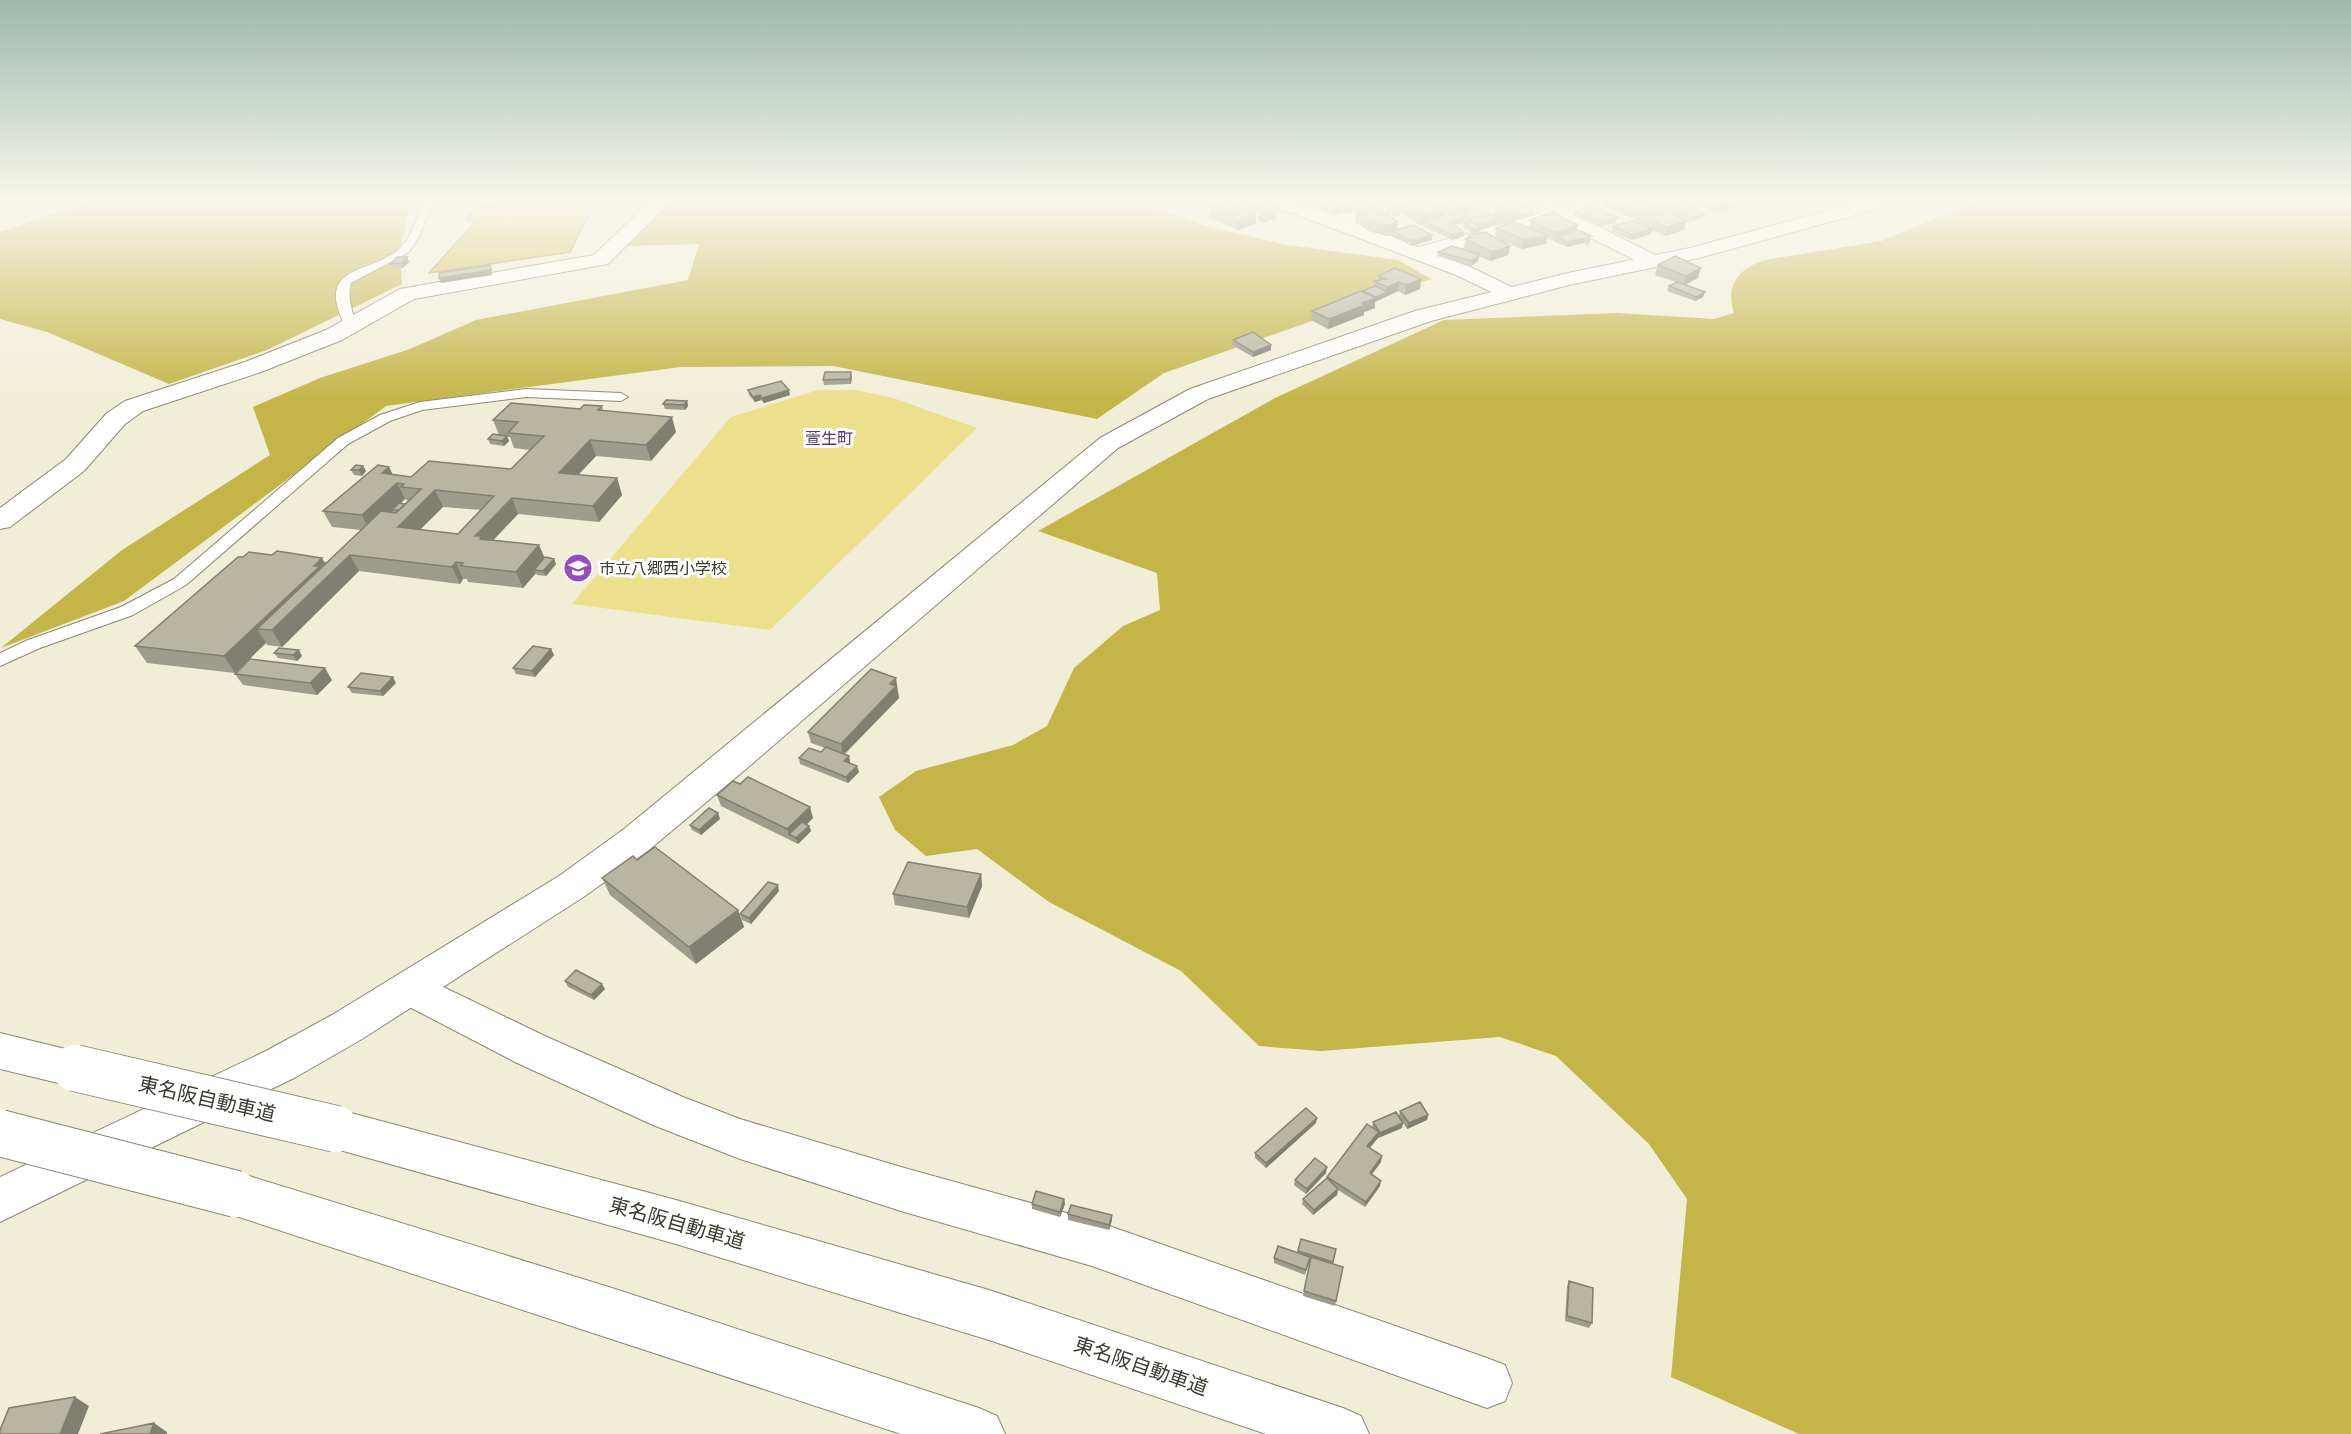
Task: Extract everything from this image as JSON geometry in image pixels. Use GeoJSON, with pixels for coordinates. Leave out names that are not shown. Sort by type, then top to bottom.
{"type":"FeatureCollection","features":[{"type":"Feature","properties":{"kind":"main road"},"geometry":{"type":"LineString","coordinates":[[0,521],[75,465],[86,455],[104,428],[122,412],[253,367],[351,326],[408,294],[556,268]]}},
{"type":"Feature","properties":{"kind":"main road"},"geometry":{"type":"LineString","coordinates":[[1455,268],[1508,294]]}},
{"type":"Feature","properties":{"kind":"main road"},"geometry":{"type":"LineString","coordinates":[[0,1200],[281,1064],[410,988],[572,886],[637,839],[1109,443],[1171,407],[1216,388],[1423,316],[1508,294],[1627,268]]}},
{"type":"Feature","properties":{"kind":"main road"},"geometry":{"type":"LineString","coordinates":[[410,988],[532,1050],[668,1111],[741,1139],[901,1189],[1092,1243],[1487,1383]]}},
{"type":"Feature","properties":{"kind":"main road","name":"東名阪自動車道"},"geometry":{"type":"LineString","coordinates":[[0,1051],[336,1129],[676,1222],[989,1315],[1343,1434]]}},
{"type":"Feature","properties":{"kind":"main road"},"geometry":{"type":"LineString","coordinates":[[0,1133],[236,1194],[601,1310],[979,1434]]}},
{"type":"Feature","properties":{"kind":"lane"},"geometry":{"type":"LineString","coordinates":[[351,326],[342,304],[343,287],[348,280],[369,268]]}},
{"type":"Feature","properties":{"kind":"lane"},"geometry":{"type":"LineString","coordinates":[[0,660],[34,644],[127,612],[180,582],[343,441],[386,418],[420,406],[526,393],[621,397]]}},
{"type":"Feature","properties":{"kind":"shaded area"},"geometry":{"type":"Polygon","coordinates":[[[0,268],[401,268],[402,284],[267,350],[169,384],[47,332],[0,319],[0,268]]]}},
{"type":"Feature","properties":{"kind":"shaded area"},"geometry":{"type":"Polygon","coordinates":[[[434,268],[463,268],[429,273],[434,268]]]}},
{"type":"Feature","properties":{"kind":"shaded area"},"geometry":{"type":"Polygon","coordinates":[[[692,268],[1412,268],[1431,279],[1164,373],[1097,419],[833,366],[681,367],[386,406],[124,601],[1,648],[122,550],[270,455],[253,407],[320,378],[410,349],[476,320],[688,280],[692,268]]]}},
{"type":"Feature","properties":{"kind":"shaded area"},"geometry":{"type":"Polygon","coordinates":[[[1748,268],[2351,268],[2351,1434],[1799,1434],[1671,1377],[1687,1199],[1649,1144],[1556,1056],[1500,1037],[1321,1051],[1259,1046],[1181,971],[1049,902],[977,849],[926,856],[895,830],[879,797],[916,771],[1013,745],[1047,726],[1074,668],[1123,626],[1160,610],[1157,573],[1038,531],[1275,398],[1444,320],[1616,313],[1714,319],[1734,313],[1731,294],[1733,286],[1741,273],[1748,268]]]}},
{"type":"Feature","properties":{"kind":"shaded area"},"geometry":{"type":"Polygon","coordinates":[[[818,390],[856,390],[893,398],[977,428],[770,630],[572,604],[731,417],[818,390]]]}},
{"type":"Feature","properties":{"kind":"building"},"geometry":{"type":"Polygon","coordinates":[[[471,268],[491,268],[491,270],[439,278],[439,273],[471,268]]]}},
{"type":"Feature","properties":{"kind":"building"},"geometry":{"type":"Polygon","coordinates":[[[1395,268],[1421,279],[1406,285],[1399,282],[1387,287],[1374,281],[1386,279],[1378,276],[1395,268]]]}},
{"type":"Feature","properties":{"kind":"building"},"geometry":{"type":"Polygon","coordinates":[[[1665,268],[1701,268],[1686,276],[1665,268]]]}},
{"type":"Feature","properties":{"kind":"building"},"geometry":{"type":"Polygon","coordinates":[[[1677,282],[1705,292],[1696,297],[1669,286],[1677,282]]]}},
{"type":"Feature","properties":{"kind":"building"},"geometry":{"type":"Polygon","coordinates":[[[1375,286],[1388,292],[1376,297],[1363,291],[1375,286]]]}},
{"type":"Feature","properties":{"kind":"building"},"geometry":{"type":"Polygon","coordinates":[[[1361,291],[1376,298],[1362,303],[1365,305],[1329,319],[1312,311],[1361,291]]]}},
{"type":"Feature","properties":{"kind":"building"},"geometry":{"type":"Polygon","coordinates":[[[1253,332],[1271,345],[1253,352],[1233,340],[1253,332]]]}},
{"type":"Feature","properties":{"kind":"building"},"geometry":{"type":"Polygon","coordinates":[[[825,372],[851,372],[850,379],[823,380],[825,372]]]}},
{"type":"Feature","properties":{"kind":"building"},"geometry":{"type":"Polygon","coordinates":[[[781,381],[789,390],[762,398],[760,395],[753,397],[748,390],[781,381]]]}},
{"type":"Feature","properties":{"kind":"building"},"geometry":{"type":"Polygon","coordinates":[[[666,400],[687,401],[684,405],[663,404],[666,400]]]}},
{"type":"Feature","properties":{"kind":"building"},"geometry":{"type":"Polygon","coordinates":[[[511,403],[580,409],[584,405],[602,406],[598,410],[672,417],[646,445],[590,440],[559,473],[617,478],[593,506],[512,498],[475,536],[481,536],[480,539],[539,545],[516,572],[461,566],[463,563],[456,562],[452,567],[350,555],[272,630],[257,629],[381,511],[396,513],[421,489],[401,487],[404,484],[397,483],[362,515],[323,511],[378,465],[389,467],[382,473],[411,477],[429,461],[511,469],[544,436],[508,433],[518,422],[493,420],[511,403]],[[435,490],[398,527],[458,534],[494,496],[435,490]]]}},
{"type":"Feature","properties":{"kind":"building"},"geometry":{"type":"Polygon","coordinates":[[[493,434],[507,436],[502,441],[488,439],[493,434]]]}},
{"type":"Feature","properties":{"kind":"building"},"geometry":{"type":"Polygon","coordinates":[[[356,465],[363,466],[359,470],[351,470],[356,465]]]}},
{"type":"Feature","properties":{"kind":"building"},"geometry":{"type":"Polygon","coordinates":[[[399,503],[405,504],[399,510],[392,510],[399,503]]]}},
{"type":"Feature","properties":{"kind":"building"},"geometry":{"type":"Polygon","coordinates":[[[277,551],[322,558],[314,566],[320,566],[224,656],[135,646],[238,557],[243,557],[249,552],[272,555],[277,551]]]}},
{"type":"Feature","properties":{"kind":"building"},"geometry":{"type":"Polygon","coordinates":[[[545,557],[554,559],[543,571],[534,570],[545,557]]]}},
{"type":"Feature","properties":{"kind":"building"},"geometry":{"type":"Polygon","coordinates":[[[533,646],[551,649],[532,671],[513,668],[533,646]]]}},
{"type":"Feature","properties":{"kind":"building"},"geometry":{"type":"Polygon","coordinates":[[[279,648],[299,650],[293,655],[274,653],[279,648]]]}},
{"type":"Feature","properties":{"kind":"building"},"geometry":{"type":"Polygon","coordinates":[[[250,659],[325,668],[310,683],[235,674],[250,659]]]}},
{"type":"Feature","properties":{"kind":"building"},"geometry":{"type":"Polygon","coordinates":[[[871,669],[896,678],[890,684],[896,686],[841,744],[808,732],[871,669]]]}},
{"type":"Feature","properties":{"kind":"building"},"geometry":{"type":"Polygon","coordinates":[[[361,673],[393,677],[380,691],[348,687],[361,673]]]}},
{"type":"Feature","properties":{"kind":"building"},"geometry":{"type":"Polygon","coordinates":[[[826,747],[849,756],[844,761],[857,766],[846,777],[799,758],[809,748],[821,752],[826,747]]]}},
{"type":"Feature","properties":{"kind":"building"},"geometry":{"type":"Polygon","coordinates":[[[748,777],[810,807],[787,829],[717,795],[733,781],[740,784],[748,777]]]}},
{"type":"Feature","properties":{"kind":"building"},"geometry":{"type":"Polygon","coordinates":[[[709,808],[718,813],[699,830],[690,825],[709,808]]]}},
{"type":"Feature","properties":{"kind":"building"},"geometry":{"type":"Polygon","coordinates":[[[802,822],[809,826],[796,838],[789,834],[802,822]]]}},
{"type":"Feature","properties":{"kind":"building"},"geometry":{"type":"Polygon","coordinates":[[[655,847],[738,910],[689,947],[602,878],[633,856],[637,860],[655,847]]]}},
{"type":"Feature","properties":{"kind":"building"},"geometry":{"type":"Polygon","coordinates":[[[908,862],[981,874],[967,907],[893,894],[908,862]]]}},
{"type":"Feature","properties":{"kind":"building"},"geometry":{"type":"Polygon","coordinates":[[[768,882],[778,885],[749,918],[740,914],[768,882]]]}},
{"type":"Feature","properties":{"kind":"building"},"geometry":{"type":"Polygon","coordinates":[[[576,970],[602,984],[591,995],[565,981],[576,970]]]}},
{"type":"Feature","properties":{"kind":"building"},"geometry":{"type":"Polygon","coordinates":[[[1420,1102],[1428,1115],[1409,1123],[1400,1111],[1420,1102]]]}},
{"type":"Feature","properties":{"kind":"building"},"geometry":{"type":"Polygon","coordinates":[[[1306,1108],[1317,1118],[1266,1163],[1255,1153],[1306,1108]]]}},
{"type":"Feature","properties":{"kind":"building"},"geometry":{"type":"Polygon","coordinates":[[[1396,1112],[1403,1123],[1380,1133],[1373,1122],[1396,1112]]]}},
{"type":"Feature","properties":{"kind":"building"},"geometry":{"type":"Polygon","coordinates":[[[1367,1124],[1379,1132],[1367,1146],[1382,1156],[1370,1173],[1381,1181],[1366,1202],[1327,1177],[1367,1124]]]}},
{"type":"Feature","properties":{"kind":"building"},"geometry":{"type":"Polygon","coordinates":[[[1315,1158],[1327,1167],[1307,1189],[1295,1180],[1315,1158]]]}},
{"type":"Feature","properties":{"kind":"building"},"geometry":{"type":"Polygon","coordinates":[[[1327,1178],[1338,1189],[1314,1210],[1303,1199],[1327,1178]]]}},
{"type":"Feature","properties":{"kind":"building"},"geometry":{"type":"Polygon","coordinates":[[[1036,1191],[1064,1199],[1060,1212],[1032,1204],[1036,1191]]]}},
{"type":"Feature","properties":{"kind":"building"},"geometry":{"type":"Polygon","coordinates":[[[1071,1205],[1112,1215],[1109,1225],[1068,1214],[1071,1205]]]}},
{"type":"Feature","properties":{"kind":"building"},"geometry":{"type":"Polygon","coordinates":[[[1301,1239],[1336,1249],[1333,1262],[1298,1251],[1301,1239]]]}},
{"type":"Feature","properties":{"kind":"building"},"geometry":{"type":"Polygon","coordinates":[[[1278,1246],[1310,1257],[1306,1270],[1274,1258],[1278,1246]]]}},
{"type":"Feature","properties":{"kind":"building"},"geometry":{"type":"Polygon","coordinates":[[[1311,1257],[1343,1267],[1336,1301],[1304,1291],[1311,1257]]]}},
{"type":"Feature","properties":{"kind":"building"},"geometry":{"type":"Polygon","coordinates":[[[1569,1281],[1593,1288],[1592,1323],[1567,1316],[1569,1281]]]}},
{"type":"Feature","properties":{"kind":"building"},"geometry":{"type":"Polygon","coordinates":[[[75,1397],[60,1434],[0,1434],[9,1408],[75,1397]]]}},
{"type":"Feature","properties":{"kind":"building"},"geometry":{"type":"Polygon","coordinates":[[[154,1423],[150,1434],[100,1434],[154,1423]]]}},
{"type":"Feature","properties":{"kind":"place","name":"市立八郷西小学校"},"geometry":{"type":"Point","coordinates":[578,568]}},
{"type":"Feature","properties":{"kind":"district","name":"萱生町"},"geometry":{"type":"Point","coordinates":[829,438]}}]}
